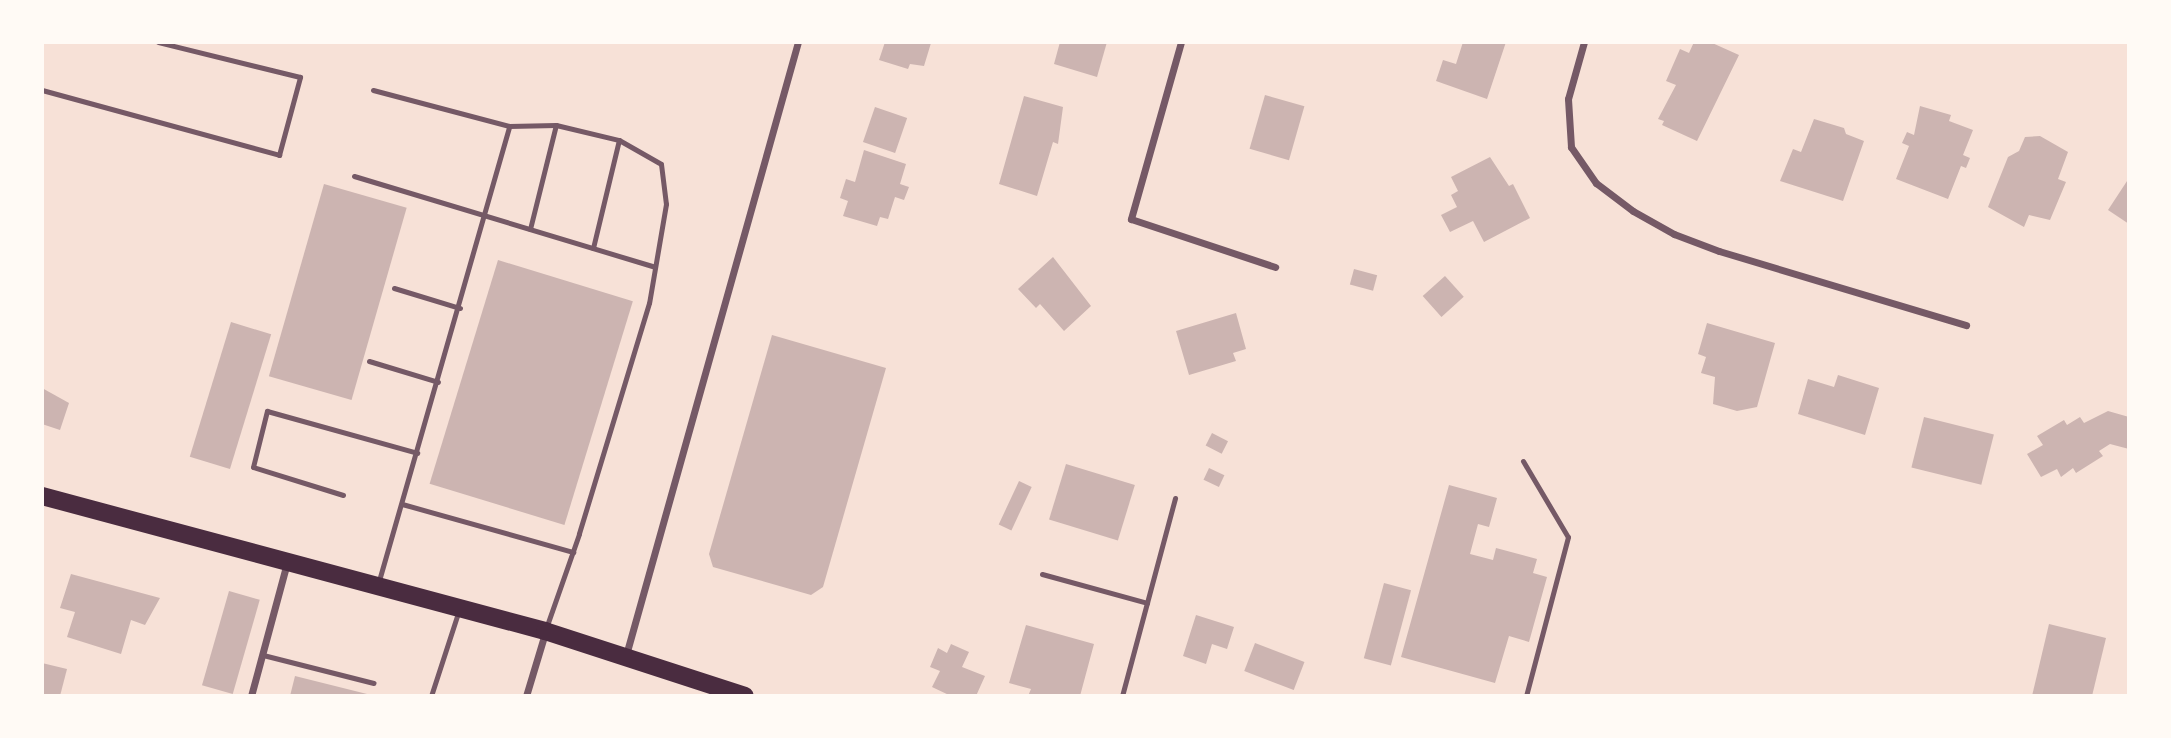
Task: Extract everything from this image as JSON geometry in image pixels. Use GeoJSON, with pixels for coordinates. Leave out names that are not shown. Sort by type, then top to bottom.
{"type":"FeatureCollection","features":[{"type":"Feature","properties":{"kind":"main road"},"geometry":{"type":"LineString","coordinates":[[42,496],[545,631],[745,696]]}},
{"type":"Feature","properties":{"kind":"street"},"geometry":{"type":"LineString","coordinates":[[626,656],[798,42]]}},
{"type":"Feature","properties":{"kind":"street"},"geometry":{"type":"LineString","coordinates":[[1181,42],[1131,219],[1275,267]]}},
{"type":"Feature","properties":{"kind":"street"},"geometry":{"type":"LineString","coordinates":[[1584,42],[1568,99],[1571,147],[1596,183],[1633,211],[1674,234],[1719,251],[1966,325]]}},
{"type":"Feature","properties":{"kind":"street"},"geometry":{"type":"LineString","coordinates":[[251,696],[288,562]]}},
{"type":"Feature","properties":{"kind":"street"},"geometry":{"type":"LineString","coordinates":[[526,696],[545,631]]}},
{"type":"Feature","properties":{"kind":"lane"},"geometry":{"type":"LineString","coordinates":[[42,90],[279,155],[300,77],[158,42]]}},
{"type":"Feature","properties":{"kind":"lane"},"geometry":{"type":"LineString","coordinates":[[373,90],[509,126],[556,125],[620,140],[661,164],[666,204],[649,303],[573,552],[545,631]]}},
{"type":"Feature","properties":{"kind":"lane"},"geometry":{"type":"LineString","coordinates":[[530,229],[556,125]]}},
{"type":"Feature","properties":{"kind":"lane"},"geometry":{"type":"LineString","coordinates":[[378,585],[486,217],[509,126]]}},
{"type":"Feature","properties":{"kind":"lane"},"geometry":{"type":"LineString","coordinates":[[593,248],[620,140]]}},
{"type":"Feature","properties":{"kind":"lane"},"geometry":{"type":"LineString","coordinates":[[354,176],[655,267]]}},
{"type":"Feature","properties":{"kind":"lane"},"geometry":{"type":"LineString","coordinates":[[394,288],[460,308]]}},
{"type":"Feature","properties":{"kind":"lane"},"geometry":{"type":"LineString","coordinates":[[369,361],[438,382]]}},
{"type":"Feature","properties":{"kind":"lane"},"geometry":{"type":"LineString","coordinates":[[343,495],[253,467],[267,411],[417,453]]}},
{"type":"Feature","properties":{"kind":"lane"},"geometry":{"type":"LineString","coordinates":[[1523,460],[1567,537],[1526,696]]}},
{"type":"Feature","properties":{"kind":"lane"},"geometry":{"type":"LineString","coordinates":[[1122,696],[1175,498]]}},
{"type":"Feature","properties":{"kind":"lane"},"geometry":{"type":"LineString","coordinates":[[402,504],[573,552]]}},
{"type":"Feature","properties":{"kind":"lane"},"geometry":{"type":"LineString","coordinates":[[1042,574],[1147,603]]}},
{"type":"Feature","properties":{"kind":"lane"},"geometry":{"type":"LineString","coordinates":[[431,696],[460,608]]}},
{"type":"Feature","properties":{"kind":"lane"},"geometry":{"type":"LineString","coordinates":[[263,655],[374,683]]}},
{"type":"Feature","properties":{"kind":"building"},"geometry":{"type":"Polygon","coordinates":[[[885,42],[931,43],[924,66],[910,64],[908,69],[879,60],[885,42]]]}},
{"type":"Feature","properties":{"kind":"building"},"geometry":{"type":"Polygon","coordinates":[[[1060,42],[1107,42],[1097,77],[1054,64],[1060,42]]]}},
{"type":"Feature","properties":{"kind":"building"},"geometry":{"type":"Polygon","coordinates":[[[1463,42],[1506,42],[1487,99],[1436,81],[1443,60],[1456,64],[1463,42]]]}},
{"type":"Feature","properties":{"kind":"building"},"geometry":{"type":"Polygon","coordinates":[[[1694,42],[1710,42],[1739,55],[1697,141],[1662,125],[1664,121],[1658,119],[1676,85],[1666,81],[1680,49],[1689,53],[1694,42]]]}},
{"type":"Feature","properties":{"kind":"building"},"geometry":{"type":"Polygon","coordinates":[[[1265,95],[1304,106],[1289,160],[1250,149],[1265,95]]]}},
{"type":"Feature","properties":{"kind":"building"},"geometry":{"type":"Polygon","coordinates":[[[1024,96],[1063,107],[1058,144],[1053,142],[1037,196],[999,184],[1024,96]]]}},
{"type":"Feature","properties":{"kind":"building"},"geometry":{"type":"Polygon","coordinates":[[[1920,106],[1951,115],[1949,121],[1973,130],[1963,155],[1970,158],[1966,168],[1961,166],[1948,199],[1896,179],[1909,146],[1902,143],[1907,132],[1914,135],[1920,106]]]}},
{"type":"Feature","properties":{"kind":"building"},"geometry":{"type":"Polygon","coordinates":[[[875,107],[907,118],[895,153],[863,142],[875,107]]]}},
{"type":"Feature","properties":{"kind":"building"},"geometry":{"type":"Polygon","coordinates":[[[1814,119],[1844,128],[1846,134],[1864,141],[1843,201],[1780,181],[1793,149],[1801,152],[1814,119]]]}},
{"type":"Feature","properties":{"kind":"building"},"geometry":{"type":"Polygon","coordinates":[[[2040,136],[2068,152],[2058,179],[2066,182],[2050,220],[2029,215],[2024,227],[1988,207],[2008,157],[2019,151],[2025,137],[2040,136]]]}},
{"type":"Feature","properties":{"kind":"building"},"geometry":{"type":"Polygon","coordinates":[[[864,150],[906,164],[900,184],[909,187],[904,200],[895,197],[888,219],[880,217],[877,226],[843,216],[848,201],[840,198],[846,179],[855,182],[864,150]]]}},
{"type":"Feature","properties":{"kind":"building"},"geometry":{"type":"Polygon","coordinates":[[[1490,157],[1509,186],[1513,184],[1530,218],[1484,242],[1473,221],[1450,232],[1441,215],[1457,207],[1451,195],[1458,191],[1451,177],[1490,157]]]}},
{"type":"Feature","properties":{"kind":"building"},"geometry":{"type":"Polygon","coordinates":[[[2129,178],[2129,224],[2108,210],[2129,178]]]}},
{"type":"Feature","properties":{"kind":"building"},"geometry":{"type":"Polygon","coordinates":[[[324,184],[407,208],[352,400],[269,376],[324,184]]]}},
{"type":"Feature","properties":{"kind":"building"},"geometry":{"type":"Polygon","coordinates":[[[1053,257],[1091,306],[1064,331],[1040,304],[1036,308],[1018,289],[1053,257]]]}},
{"type":"Feature","properties":{"kind":"building"},"geometry":{"type":"Polygon","coordinates":[[[498,260],[633,301],[564,525],[430,484],[498,260]]]}},
{"type":"Feature","properties":{"kind":"building"},"geometry":{"type":"Polygon","coordinates":[[[1354,269],[1377,275],[1373,291],[1350,284],[1354,269]]]}},
{"type":"Feature","properties":{"kind":"building"},"geometry":{"type":"Polygon","coordinates":[[[1445,276],[1464,297],[1441,317],[1423,296],[1445,276]]]}},
{"type":"Feature","properties":{"kind":"building"},"geometry":{"type":"Polygon","coordinates":[[[1236,313],[1246,349],[1233,353],[1236,361],[1189,375],[1176,331],[1236,313]]]}},
{"type":"Feature","properties":{"kind":"building"},"geometry":{"type":"Polygon","coordinates":[[[231,322],[271,334],[230,469],[190,457],[231,322]]]}},
{"type":"Feature","properties":{"kind":"building"},"geometry":{"type":"Polygon","coordinates":[[[1707,323],[1775,343],[1757,407],[1737,411],[1713,404],[1715,377],[1701,373],[1706,357],[1698,354],[1707,323]]]}},
{"type":"Feature","properties":{"kind":"building"},"geometry":{"type":"Polygon","coordinates":[[[772,335],[886,368],[823,587],[811,595],[713,567],[709,554],[772,335]]]}},
{"type":"Feature","properties":{"kind":"building"},"geometry":{"type":"Polygon","coordinates":[[[1838,375],[1879,388],[1865,435],[1798,414],[1808,379],[1834,387],[1838,375]]]}},
{"type":"Feature","properties":{"kind":"building"},"geometry":{"type":"Polygon","coordinates":[[[42,388],[69,403],[60,430],[42,424],[42,388]]]}},
{"type":"Feature","properties":{"kind":"building"},"geometry":{"type":"Polygon","coordinates":[[[2108,411],[2129,417],[2129,449],[2110,444],[2099,451],[2103,456],[2076,473],[2073,468],[2061,477],[2057,469],[2041,477],[2027,454],[2043,445],[2037,436],[2064,420],[2067,425],[2080,417],[2084,423],[2108,411]]]}},
{"type":"Feature","properties":{"kind":"building"},"geometry":{"type":"Polygon","coordinates":[[[1924,417],[1994,434],[1981,485],[1911,467],[1924,417]]]}},
{"type":"Feature","properties":{"kind":"building"},"geometry":{"type":"Polygon","coordinates":[[[1212,433],[1228,441],[1222,454],[1206,445],[1212,433]]]}},
{"type":"Feature","properties":{"kind":"building"},"geometry":{"type":"Polygon","coordinates":[[[1066,464],[1135,485],[1118,541],[1049,519],[1066,464]]]}},
{"type":"Feature","properties":{"kind":"building"},"geometry":{"type":"Polygon","coordinates":[[[1209,468],[1224,475],[1219,487],[1204,480],[1209,468]]]}},
{"type":"Feature","properties":{"kind":"building"},"geometry":{"type":"Polygon","coordinates":[[[1019,481],[1032,487],[1011,530],[999,525],[1019,481]]]}},
{"type":"Feature","properties":{"kind":"building"},"geometry":{"type":"Polygon","coordinates":[[[1449,485],[1497,498],[1489,527],[1478,524],[1470,554],[1493,560],[1496,548],[1537,559],[1533,573],[1547,577],[1529,642],[1509,636],[1495,683],[1401,657],[1449,485]]]}},
{"type":"Feature","properties":{"kind":"building"},"geometry":{"type":"Polygon","coordinates":[[[71,574],[160,598],[145,625],[131,620],[121,654],[67,637],[75,612],[60,608],[71,574]]]}},
{"type":"Feature","properties":{"kind":"building"},"geometry":{"type":"Polygon","coordinates":[[[1384,583],[1411,590],[1391,666],[1364,658],[1384,583]]]}},
{"type":"Feature","properties":{"kind":"building"},"geometry":{"type":"Polygon","coordinates":[[[229,591],[260,600],[233,694],[202,685],[229,591]]]}},
{"type":"Feature","properties":{"kind":"building"},"geometry":{"type":"Polygon","coordinates":[[[1196,615],[1234,627],[1227,649],[1212,644],[1206,664],[1183,656],[1196,615]]]}},
{"type":"Feature","properties":{"kind":"building"},"geometry":{"type":"Polygon","coordinates":[[[2049,624],[2106,638],[2092,696],[2032,696],[2049,624]]]}},
{"type":"Feature","properties":{"kind":"building"},"geometry":{"type":"Polygon","coordinates":[[[1026,625],[1094,644],[1080,696],[1028,696],[1031,689],[1009,683],[1026,625]]]}},
{"type":"Feature","properties":{"kind":"building"},"geometry":{"type":"Polygon","coordinates":[[[1255,643],[1304,662],[1294,690],[1244,671],[1255,643]]]}},
{"type":"Feature","properties":{"kind":"building"},"geometry":{"type":"Polygon","coordinates":[[[951,644],[969,652],[962,667],[985,676],[976,696],[951,696],[932,687],[940,671],[930,667],[938,648],[947,653],[951,644]]]}},
{"type":"Feature","properties":{"kind":"building"},"geometry":{"type":"Polygon","coordinates":[[[42,663],[67,669],[60,696],[42,696],[42,663]]]}},
{"type":"Feature","properties":{"kind":"building"},"geometry":{"type":"Polygon","coordinates":[[[295,676],[371,695],[371,696],[290,696],[295,676]]]}}]}
